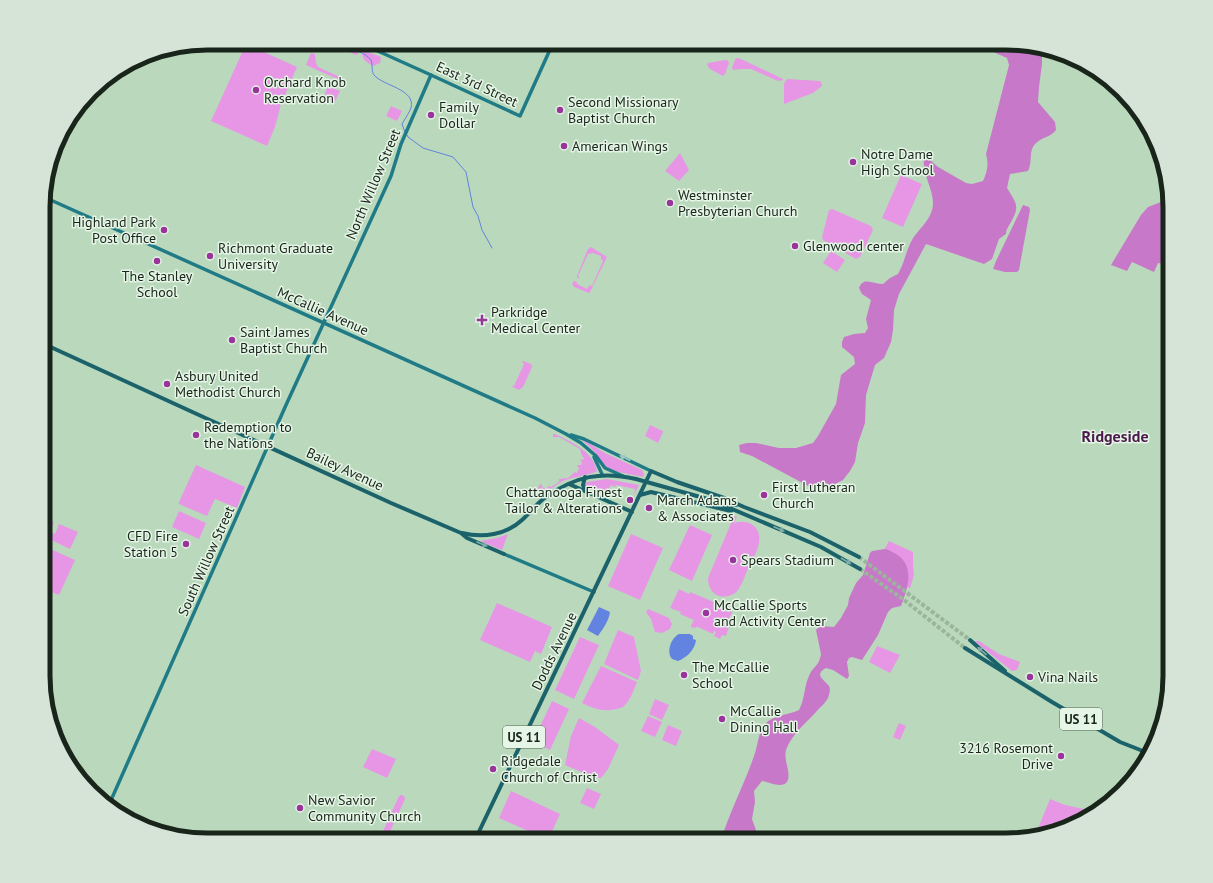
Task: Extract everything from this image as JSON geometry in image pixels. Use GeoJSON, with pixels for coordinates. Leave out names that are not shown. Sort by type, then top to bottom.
{"type":"FeatureCollection","features":[{"type":"Feature","properties":{"kind":"main road","name":"East 3rd Street"},"geometry":{"type":"LineString","coordinates":[[376,50],[520,116],[550,50]]}},
{"type":"Feature","properties":{"kind":"main road","name":"North Willow Street"},"geometry":{"type":"LineString","coordinates":[[324,324],[391,176],[401,144],[431,75]]}},
{"type":"Feature","properties":{"kind":"main road","name":"McCallie Avenue"},"geometry":{"type":"LineString","coordinates":[[50,200],[535,418],[566,434],[589,450],[596,456],[605,468],[625,476]]}},
{"type":"Feature","properties":{"kind":"main road","name":"South Willow Street"},"geometry":{"type":"LineString","coordinates":[[111,801],[324,324]]}},
{"type":"Feature","properties":{"kind":"main road","name":"Bailey Avenue"},"geometry":{"type":"LineString","coordinates":[[50,347],[391,503],[461,533],[467,538],[594,592]]}},
{"type":"Feature","properties":{"kind":"main road"},"geometry":{"type":"LineString","coordinates":[[566,434],[584,439],[677,482],[724,498],[810,532],[859,557]]}},
{"type":"Feature","properties":{"kind":"main road","name":"McCallie Avenue"},"geometry":{"type":"LineString","coordinates":[[589,450],[596,460],[602,474]]}},
{"type":"Feature","properties":{"kind":"main road","name":"Dodds Avenue"},"geometry":{"type":"LineString","coordinates":[[478,833],[651,471]]}},
{"type":"Feature","properties":{"kind":"main road"},"geometry":{"type":"LineString","coordinates":[[461,533],[484,536],[509,530],[546,497],[568,484],[585,477],[602,474],[625,476],[711,500],[744,507]]}},
{"type":"Feature","properties":{"kind":"main road"},"geometry":{"type":"LineString","coordinates":[[585,477],[583,485],[587,491]]}},
{"type":"Feature","properties":{"kind":"main road"},"geometry":{"type":"LineString","coordinates":[[568,484],[587,491],[632,512]]}},
{"type":"Feature","properties":{"kind":"main road"},"geometry":{"type":"LineString","coordinates":[[640,495],[651,492],[752,518]]}},
{"type":"Feature","properties":{"kind":"main road"},"geometry":{"type":"LineString","coordinates":[[711,500],[821,547],[860,569]]}},
{"type":"Feature","properties":{"kind":"main road"},"geometry":{"type":"LineString","coordinates":[[806,541],[810,532]]}},
{"type":"Feature","properties":{"kind":"main road","name":"US 11"},"geometry":{"type":"LineString","coordinates":[[970,640],[1016,680]]}},
{"type":"Feature","properties":{"kind":"main road","name":"US 11"},"geometry":{"type":"LineString","coordinates":[[965,648],[1120,742],[1144,751]]}},
{"type":"Feature","properties":{"kind":"shaded area","name":"Orchard Knob Reservation"},"geometry":{"type":"Polygon","coordinates":[[[243,50],[259,50],[297,67],[281,104],[275,127],[267,146],[211,121],[243,50]]]}},
{"type":"Feature","properties":{"kind":"shaded area"},"geometry":{"type":"Polygon","coordinates":[[[345,50],[359,50],[358,54],[356,55],[345,50]]]}},
{"type":"Feature","properties":{"kind":"shaded area"},"geometry":{"type":"Polygon","coordinates":[[[990,50],[1017,50],[1042,54],[1038,102],[1055,122],[1056,130],[1035,144],[1032,150],[1028,171],[1010,174],[1007,188],[1016,204],[1016,211],[1006,234],[999,239],[992,259],[984,264],[926,244],[899,294],[894,310],[891,342],[884,358],[875,365],[866,395],[865,423],[858,443],[855,462],[843,480],[833,485],[810,487],[752,456],[740,452],[739,445],[747,443],[756,443],[779,448],[796,448],[813,443],[818,436],[836,404],[841,375],[855,364],[854,357],[842,347],[844,337],[865,333],[868,328],[866,319],[871,300],[862,294],[859,288],[861,284],[866,281],[883,284],[898,274],[912,240],[931,214],[933,197],[925,170],[924,158],[930,160],[938,167],[966,183],[972,184],[983,181],[987,168],[986,154],[1009,65],[1007,58],[990,50]]]}},
{"type":"Feature","properties":{"kind":"shaded area"},"geometry":{"type":"Polygon","coordinates":[[[365,51],[381,57],[380,63],[373,66],[365,61],[362,55],[365,51]]]}},
{"type":"Feature","properties":{"kind":"shaded area"},"geometry":{"type":"Polygon","coordinates":[[[311,53],[315,54],[318,67],[344,79],[344,82],[306,65],[311,53]]]}},
{"type":"Feature","properties":{"kind":"shaded area"},"geometry":{"type":"Polygon","coordinates":[[[736,58],[741,59],[783,80],[778,81],[751,69],[733,70],[732,67],[736,58]]]}},
{"type":"Feature","properties":{"kind":"shaded area"},"geometry":{"type":"Polygon","coordinates":[[[725,60],[729,63],[723,76],[710,69],[707,65],[708,63],[725,60]]]}},
{"type":"Feature","properties":{"kind":"shaded area"},"geometry":{"type":"Polygon","coordinates":[[[788,79],[820,81],[822,86],[813,93],[784,104],[784,84],[788,79]]]}},
{"type":"Feature","properties":{"kind":"shaded area"},"geometry":{"type":"Polygon","coordinates":[[[329,84],[336,87],[335,89],[340,91],[334,103],[323,98],[329,84]]]}},
{"type":"Feature","properties":{"kind":"shaded area"},"geometry":{"type":"Polygon","coordinates":[[[391,106],[402,111],[397,121],[386,116],[391,106]]]}},
{"type":"Feature","properties":{"kind":"shaded area"},"geometry":{"type":"Polygon","coordinates":[[[680,153],[689,170],[679,181],[665,171],[680,153]]]}},
{"type":"Feature","properties":{"kind":"shaded area"},"geometry":{"type":"Polygon","coordinates":[[[901,175],[922,184],[903,227],[882,218],[901,175]]]}},
{"type":"Feature","properties":{"kind":"shaded area"},"geometry":{"type":"Polygon","coordinates":[[[1163,202],[1163,264],[1158,263],[1154,272],[1132,262],[1127,271],[1111,265],[1141,215],[1148,207],[1163,202]]]}},
{"type":"Feature","properties":{"kind":"shaded area"},"geometry":{"type":"Polygon","coordinates":[[[1023,205],[1029,207],[1030,210],[1019,270],[1017,272],[1005,272],[993,269],[996,261],[1023,205]]]}},
{"type":"Feature","properties":{"kind":"shaded area"},"geometry":{"type":"Polygon","coordinates":[[[832,209],[871,226],[873,230],[860,257],[856,259],[823,240],[822,237],[829,210],[832,209]]]}},
{"type":"Feature","properties":{"kind":"shaded area"},"geometry":{"type":"Polygon","coordinates":[[[591,247],[607,257],[589,293],[574,287],[572,284],[574,281],[577,282],[577,284],[587,289],[590,285],[592,286],[603,261],[601,256],[593,253],[588,254],[578,276],[580,278],[577,278],[588,249],[591,247]]]}},
{"type":"Feature","properties":{"kind":"shaded area"},"geometry":{"type":"Polygon","coordinates":[[[831,251],[845,260],[837,272],[823,263],[831,251]]]}},
{"type":"Feature","properties":{"kind":"shaded area"},"geometry":{"type":"Polygon","coordinates":[[[522,362],[531,364],[532,367],[523,387],[519,390],[511,386],[514,386],[524,364],[522,362]]]}},
{"type":"Feature","properties":{"kind":"shaded area"},"geometry":{"type":"Polygon","coordinates":[[[650,425],[663,431],[658,443],[645,436],[650,425]]]}},
{"type":"Feature","properties":{"kind":"shaded area"},"geometry":{"type":"Polygon","coordinates":[[[553,434],[574,444],[586,453],[595,464],[597,471],[563,481],[550,489],[540,491],[537,490],[540,484],[546,489],[549,486],[551,487],[559,482],[559,479],[568,478],[575,472],[577,473],[579,468],[577,466],[581,465],[582,462],[580,460],[583,460],[584,458],[580,449],[559,437],[553,437],[553,434]]]}},
{"type":"Feature","properties":{"kind":"shaded area"},"geometry":{"type":"Polygon","coordinates":[[[581,439],[605,453],[642,470],[644,475],[643,477],[614,471],[605,466],[592,449],[581,439]]]}},
{"type":"Feature","properties":{"kind":"shaded area"},"geometry":{"type":"Polygon","coordinates":[[[196,465],[245,487],[237,508],[215,499],[207,516],[179,504],[196,465]]]}},
{"type":"Feature","properties":{"kind":"shaded area"},"geometry":{"type":"Polygon","coordinates":[[[607,479],[639,485],[634,495],[635,489],[616,485],[615,487],[611,485],[605,496],[585,486],[587,482],[607,479]]]}},
{"type":"Feature","properties":{"kind":"shaded area"},"geometry":{"type":"Polygon","coordinates":[[[179,511],[206,523],[199,539],[172,527],[179,511]]]}},
{"type":"Feature","properties":{"kind":"shaded area"},"geometry":{"type":"Polygon","coordinates":[[[734,516],[737,517],[734,523],[749,523],[758,531],[758,548],[739,588],[731,595],[720,596],[712,591],[708,578],[734,516]]]}},
{"type":"Feature","properties":{"kind":"shaded area"},"geometry":{"type":"Polygon","coordinates":[[[50,520],[54,522],[50,532],[50,520]]]}},
{"type":"Feature","properties":{"kind":"shaded area"},"geometry":{"type":"Polygon","coordinates":[[[59,524],[78,532],[70,549],[50,539],[50,532],[55,534],[59,524]]]}},
{"type":"Feature","properties":{"kind":"shaded area"},"geometry":{"type":"Polygon","coordinates":[[[690,525],[712,535],[692,581],[669,570],[690,525]]]}},
{"type":"Feature","properties":{"kind":"shaded area"},"geometry":{"type":"Polygon","coordinates":[[[508,534],[502,550],[480,541],[497,538],[508,534]]]}},
{"type":"Feature","properties":{"kind":"shaded area"},"geometry":{"type":"Polygon","coordinates":[[[631,534],[663,548],[640,600],[608,586],[631,534]]]}},
{"type":"Feature","properties":{"kind":"shaded area"},"geometry":{"type":"Polygon","coordinates":[[[889,541],[913,552],[914,575],[910,588],[889,579],[884,550],[889,541]]]}},
{"type":"Feature","properties":{"kind":"shaded area"},"geometry":{"type":"Polygon","coordinates":[[[50,549],[75,560],[59,595],[50,591],[50,549]]]}},
{"type":"Feature","properties":{"kind":"shaded area"},"geometry":{"type":"Polygon","coordinates":[[[885,549],[899,556],[904,561],[907,567],[908,580],[901,606],[892,608],[888,612],[878,635],[862,660],[852,657],[849,658],[847,662],[849,676],[847,679],[833,670],[826,668],[820,673],[821,677],[830,687],[829,695],[825,702],[799,730],[786,750],[785,754],[789,776],[788,780],[786,783],[781,785],[762,781],[754,791],[755,802],[752,819],[757,833],[724,833],[750,767],[759,735],[763,727],[772,719],[799,710],[807,680],[819,662],[821,654],[816,630],[820,626],[834,627],[841,618],[848,605],[849,598],[856,583],[863,575],[872,551],[885,549]]]}},
{"type":"Feature","properties":{"kind":"shaded area","name":"McCallie Sports and Activity Center"},"geometry":{"type":"Polygon","coordinates":[[[679,589],[689,594],[690,592],[714,602],[716,605],[717,603],[731,610],[732,612],[729,619],[726,618],[725,620],[730,623],[726,636],[722,635],[720,639],[714,636],[716,632],[714,631],[713,634],[698,627],[692,628],[691,625],[694,620],[680,614],[681,612],[670,608],[679,589]]]}},
{"type":"Feature","properties":{"kind":"shaded area"},"geometry":{"type":"Polygon","coordinates":[[[497,603],[552,627],[541,654],[535,651],[530,662],[480,640],[497,603]]]}},
{"type":"Feature","properties":{"kind":"shaded area"},"geometry":{"type":"Polygon","coordinates":[[[648,609],[669,618],[672,624],[670,629],[662,633],[655,632],[651,619],[646,612],[648,609]]]}},
{"type":"Feature","properties":{"kind":"shaded area"},"geometry":{"type":"Polygon","coordinates":[[[618,630],[634,637],[641,671],[638,680],[604,664],[618,630]]]}},
{"type":"Feature","properties":{"kind":"shaded area"},"geometry":{"type":"Polygon","coordinates":[[[580,637],[599,645],[574,699],[555,690],[580,637]]]}},
{"type":"Feature","properties":{"kind":"shaded area"},"geometry":{"type":"Polygon","coordinates":[[[974,641],[979,641],[999,654],[1020,662],[1017,670],[1012,671],[974,641]]]}},
{"type":"Feature","properties":{"kind":"shaded area"},"geometry":{"type":"Polygon","coordinates":[[[877,646],[900,655],[890,673],[869,662],[877,646]]]}},
{"type":"Feature","properties":{"kind":"shaded area"},"geometry":{"type":"Polygon","coordinates":[[[601,666],[637,682],[629,700],[624,706],[612,710],[603,710],[582,703],[601,666]]]}},
{"type":"Feature","properties":{"kind":"shaded area"},"geometry":{"type":"Polygon","coordinates":[[[655,699],[669,705],[662,720],[649,714],[655,699]]]}},
{"type":"Feature","properties":{"kind":"shaded area"},"geometry":{"type":"Polygon","coordinates":[[[552,701],[569,709],[550,750],[533,742],[552,701]]]}},
{"type":"Feature","properties":{"kind":"shaded area"},"geometry":{"type":"Polygon","coordinates":[[[648,716],[662,722],[655,737],[641,731],[648,716]]]}},
{"type":"Feature","properties":{"kind":"shaded area"},"geometry":{"type":"Polygon","coordinates":[[[579,718],[595,727],[619,745],[608,769],[601,778],[593,777],[565,765],[571,736],[579,718]]]}},
{"type":"Feature","properties":{"kind":"shaded area"},"geometry":{"type":"Polygon","coordinates":[[[899,723],[906,726],[900,740],[893,737],[899,723]]]}},
{"type":"Feature","properties":{"kind":"shaded area"},"geometry":{"type":"Polygon","coordinates":[[[668,725],[682,731],[676,746],[662,740],[668,725]]]}},
{"type":"Feature","properties":{"kind":"shaded area"},"geometry":{"type":"Polygon","coordinates":[[[372,749],[396,759],[387,778],[363,767],[372,749]]]}},
{"type":"Feature","properties":{"kind":"shaded area"},"geometry":{"type":"Polygon","coordinates":[[[587,788],[601,794],[594,809],[580,803],[587,788]]]}},
{"type":"Feature","properties":{"kind":"shaded area"},"geometry":{"type":"Polygon","coordinates":[[[511,791],[560,814],[551,833],[532,833],[499,818],[511,791]]]}},
{"type":"Feature","properties":{"kind":"shaded area"},"geometry":{"type":"Polygon","coordinates":[[[399,796],[404,796],[405,799],[389,833],[382,833],[399,796]]]}},
{"type":"Feature","properties":{"kind":"shaded area"},"geometry":{"type":"Polygon","coordinates":[[[1050,799],[1065,805],[1088,810],[1057,825],[1037,830],[1050,799]]]}},
{"type":"Feature","properties":{"kind":"water"},"geometry":{"type":"Polygon","coordinates":[[[599,607],[610,612],[607,622],[598,636],[587,630],[599,607]]]}},
{"type":"Feature","properties":{"kind":"water"},"geometry":{"type":"Polygon","coordinates":[[[679,634],[690,634],[693,636],[693,639],[696,640],[690,653],[678,661],[672,659],[669,649],[676,636],[679,634]]]}},
{"type":"Feature","properties":{"kind":"waterway"},"geometry":{"type":"LineString","coordinates":[[355,50],[371,60],[373,73],[378,79],[398,88],[409,96],[411,108],[402,124],[405,132]]}},
{"type":"Feature","properties":{"kind":"waterway"},"geometry":{"type":"LineString","coordinates":[[407,135],[423,148],[453,157],[466,172],[473,207],[478,216],[482,230],[492,248]]}},
{"type":"Feature","properties":{"kind":"tunnel"},"geometry":{"type":"LineString","coordinates":[[859,557],[970,640]]}},
{"type":"Feature","properties":{"kind":"tunnel"},"geometry":{"type":"LineString","coordinates":[[860,569],[904,600],[965,648]]}},
{"type":"Feature","properties":{"kind":"place","name":"Orchard Knob Reservation"},"geometry":{"type":"Point","coordinates":[256,90]}},
{"type":"Feature","properties":{"kind":"place","name":"Second Missionary Baptist Church"},"geometry":{"type":"Point","coordinates":[560,110]}},
{"type":"Feature","properties":{"kind":"place","name":"Family Dollar"},"geometry":{"type":"Point","coordinates":[431,115]}},
{"type":"Feature","properties":{"kind":"place","name":"American Wings"},"geometry":{"type":"Point","coordinates":[564,146]}},
{"type":"Feature","properties":{"kind":"place","name":"Notre Dame High School"},"geometry":{"type":"Point","coordinates":[853,162]}},
{"type":"Feature","properties":{"kind":"place","name":"Westminster Presbyterian Church"},"geometry":{"type":"Point","coordinates":[670,203]}},
{"type":"Feature","properties":{"kind":"place","name":"Highland Park Post Office"},"geometry":{"type":"Point","coordinates":[164,230]}},
{"type":"Feature","properties":{"kind":"place","name":"Glenwood center"},"geometry":{"type":"Point","coordinates":[795,246]}},
{"type":"Feature","properties":{"kind":"place","name":"Richmont Graduate University"},"geometry":{"type":"Point","coordinates":[210,256]}},
{"type":"Feature","properties":{"kind":"place","name":"The Stanley School"},"geometry":{"type":"Point","coordinates":[157,261]}},
{"type":"Feature","properties":{"kind":"place","name":"Parkridge Medical Center"},"geometry":{"type":"Point","coordinates":[482,320]}},
{"type":"Feature","properties":{"kind":"place","name":"Saint James Baptist Church"},"geometry":{"type":"Point","coordinates":[232,340]}},
{"type":"Feature","properties":{"kind":"place","name":"Asbury United Methodist Church"},"geometry":{"type":"Point","coordinates":[167,384]}},
{"type":"Feature","properties":{"kind":"place","name":"Redemption to the Nations"},"geometry":{"type":"Point","coordinates":[196,435]}},
{"type":"Feature","properties":{"kind":"place","name":"First Lutheran Church"},"geometry":{"type":"Point","coordinates":[764,495]}},
{"type":"Feature","properties":{"kind":"place","name":"Chattanooga Finest Tailor & Alterations"},"geometry":{"type":"Point","coordinates":[630,500]}},
{"type":"Feature","properties":{"kind":"place","name":"March Adams & Associates"},"geometry":{"type":"Point","coordinates":[649,508]}},
{"type":"Feature","properties":{"kind":"place","name":"CFD Fire Station 5"},"geometry":{"type":"Point","coordinates":[186,544]}},
{"type":"Feature","properties":{"kind":"place","name":"Spears Stadium"},"geometry":{"type":"Point","coordinates":[733,560]}},
{"type":"Feature","properties":{"kind":"place","name":"McCallie Sports and Activity Center"},"geometry":{"type":"Point","coordinates":[706,613]}},
{"type":"Feature","properties":{"kind":"place","name":"The McCallie School"},"geometry":{"type":"Point","coordinates":[684,675]}},
{"type":"Feature","properties":{"kind":"place","name":"Vina Nails"},"geometry":{"type":"Point","coordinates":[1030,677]}},
{"type":"Feature","properties":{"kind":"place","name":"McCallie Dining Hall"},"geometry":{"type":"Point","coordinates":[722,719]}},
{"type":"Feature","properties":{"kind":"place","name":"3216 Rosemont Drive"},"geometry":{"type":"Point","coordinates":[1061,756]}},
{"type":"Feature","properties":{"kind":"place","name":"Ridgedale Church of Christ"},"geometry":{"type":"Point","coordinates":[493,769]}},
{"type":"Feature","properties":{"kind":"place","name":"New Savior Community Church"},"geometry":{"type":"Point","coordinates":[300,808]}},
{"type":"Feature","properties":{"kind":"district","name":"Ridgeside"},"geometry":{"type":"Point","coordinates":[1115,436]}}]}
